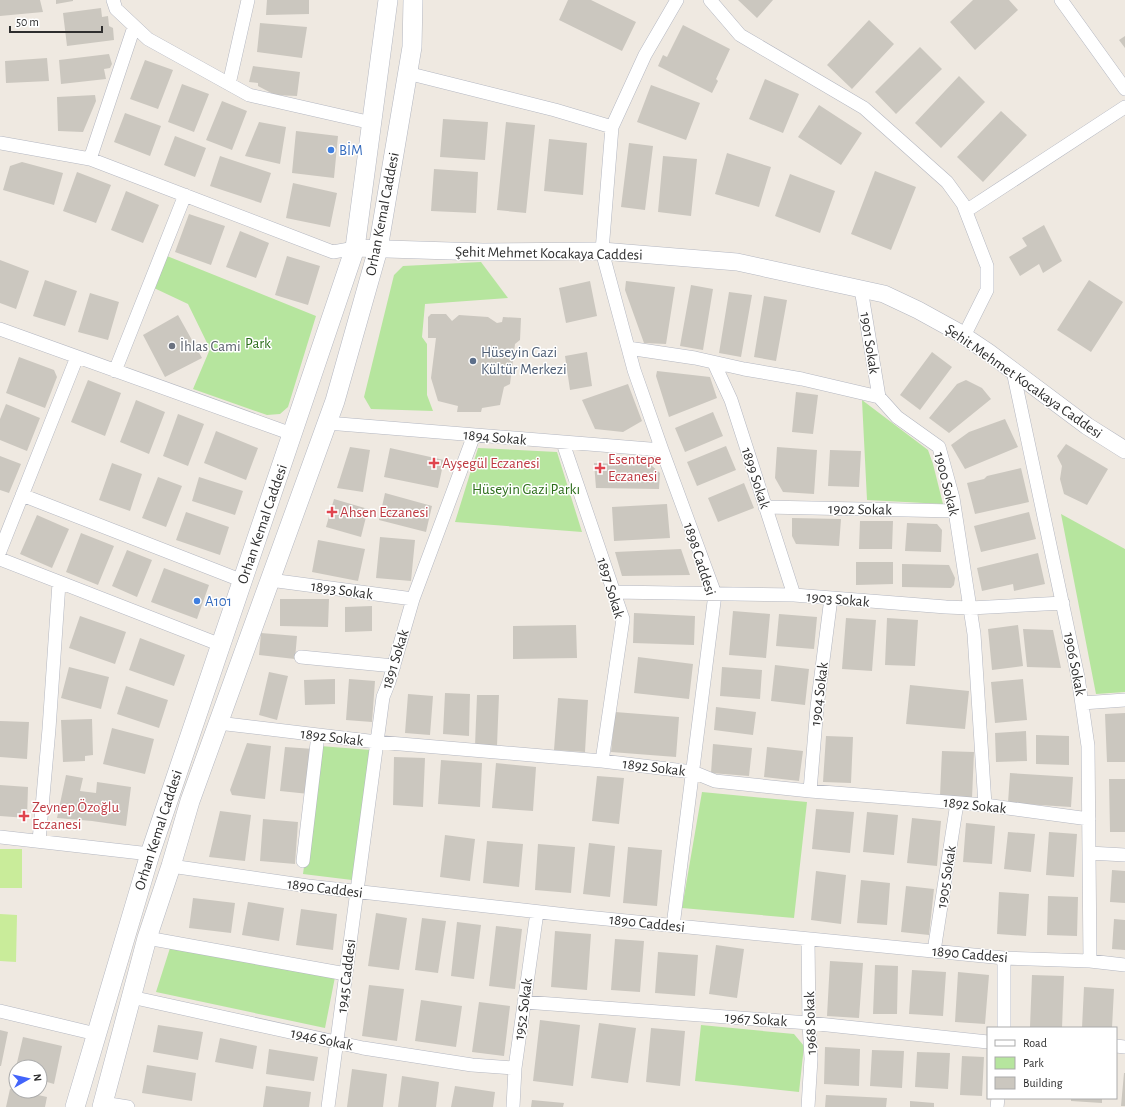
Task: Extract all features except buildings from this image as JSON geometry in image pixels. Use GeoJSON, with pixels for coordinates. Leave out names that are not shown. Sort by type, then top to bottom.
{"type":"FeatureCollection","features":[{"type":"Feature","properties":{"kind":"main road","name":"Orhan Kemal Caddesi"},"geometry":{"type":"LineString","coordinates":[[75,1107],[150,854],[355,248],[388,0]]}},
{"type":"Feature","properties":{"kind":"main road","name":"Orhan Kemal Caddesi"},"geometry":{"type":"LineString","coordinates":[[103,1105],[146,938],[171,866],[190,800],[327,423],[378,250],[412,47],[413,0]]}},
{"type":"Feature","properties":{"kind":"main road"},"geometry":{"type":"LineString","coordinates":[[150,854],[171,866]]}},
{"type":"Feature","properties":{"kind":"street"},"geometry":{"type":"LineString","coordinates":[[113,0],[116,10],[148,39],[249,95],[372,122]]}},
{"type":"Feature","properties":{"kind":"street"},"geometry":{"type":"LineString","coordinates":[[229,84],[248,0]]}},
{"type":"Feature","properties":{"kind":"street"},"geometry":{"type":"LineString","coordinates":[[407,73],[555,110],[612,127],[645,55],[677,0]]}},
{"type":"Feature","properties":{"kind":"street"},"geometry":{"type":"LineString","coordinates":[[710,0],[740,35],[864,108],[947,182],[963,204],[988,266],[987,290],[964,336]]}},
{"type":"Feature","properties":{"kind":"street"},"geometry":{"type":"LineString","coordinates":[[1061,0],[1125,89]]}},
{"type":"Feature","properties":{"kind":"street"},"geometry":{"type":"LineString","coordinates":[[90,159],[134,27]]}},
{"type":"Feature","properties":{"kind":"street"},"geometry":{"type":"LineString","coordinates":[[966,211],[1125,108]]}},
{"type":"Feature","properties":{"kind":"street","name":"1898 Caddesi"},"geometry":{"type":"LineString","coordinates":[[612,127],[602,251],[634,370],[715,594],[673,926]]}},
{"type":"Feature","properties":{"kind":"street"},"geometry":{"type":"LineString","coordinates":[[0,143],[90,159],[332,252],[355,248]]}},
{"type":"Feature","properties":{"kind":"street"},"geometry":{"type":"LineString","coordinates":[[115,371],[185,195]]}},
{"type":"Feature","properties":{"kind":"street","name":"Şehit Mehmet Kocakaya Caddesi"},"geometry":{"type":"LineString","coordinates":[[355,248],[378,250],[483,252],[602,251],[737,262],[884,294],[918,310],[964,336],[1087,426],[1125,450]]}},
{"type":"Feature","properties":{"kind":"street","name":"1901 Sokak"},"geometry":{"type":"LineString","coordinates":[[861,289],[879,397]]}},
{"type":"Feature","properties":{"kind":"street"},"geometry":{"type":"LineString","coordinates":[[0,330],[292,434]]}},
{"type":"Feature","properties":{"kind":"street"},"geometry":{"type":"LineString","coordinates":[[628,348],[694,358],[744,369],[802,379],[879,397]]}},
{"type":"Feature","properties":{"kind":"street"},"geometry":{"type":"LineString","coordinates":[[0,551],[77,357]]}},
{"type":"Feature","properties":{"kind":"street","name":"1899 Sokak"},"geometry":{"type":"LineString","coordinates":[[714,363],[731,400],[794,595]]}},
{"type":"Feature","properties":{"kind":"street","name":"1906 Sokak"},"geometry":{"type":"LineString","coordinates":[[1013,371],[1078,677],[1088,746],[1090,961]]}},
{"type":"Feature","properties":{"kind":"street","name":"1900 Sokak"},"geometry":{"type":"LineString","coordinates":[[879,397],[897,417],[939,447],[953,498],[974,634],[985,805]]}},
{"type":"Feature","properties":{"kind":"street","name":"1894 Sokak"},"geometry":{"type":"LineString","coordinates":[[327,423],[662,450]]}},
{"type":"Feature","properties":{"kind":"street","name":"1891 Sokak"},"geometry":{"type":"LineString","coordinates":[[357,892],[383,697],[414,600],[474,435]]}},
{"type":"Feature","properties":{"kind":"street","name":"1897 Sokak"},"geometry":{"type":"LineString","coordinates":[[563,442],[624,619],[602,761]]}},
{"type":"Feature","properties":{"kind":"street"},"geometry":{"type":"LineString","coordinates":[[22,495],[243,581]]}},
{"type":"Feature","properties":{"kind":"street","name":"1902 Sokak"},"geometry":{"type":"LineString","coordinates":[[765,507],[955,511]]}},
{"type":"Feature","properties":{"kind":"street"},"geometry":{"type":"LineString","coordinates":[[0,559],[221,645]]}},
{"type":"Feature","properties":{"kind":"street","name":"1893 Sokak"},"geometry":{"type":"LineString","coordinates":[[270,580],[414,600]]}},
{"type":"Feature","properties":{"kind":"street"},"geometry":{"type":"LineString","coordinates":[[39,841],[50,729],[59,583]]}},
{"type":"Feature","properties":{"kind":"street","name":"1903 Sokak"},"geometry":{"type":"LineString","coordinates":[[614,592],[794,595],[946,608],[1062,603]]}},
{"type":"Feature","properties":{"kind":"street","name":"1904 Sokak"},"geometry":{"type":"LineString","coordinates":[[810,791],[817,707],[831,598]]}},
{"type":"Feature","properties":{"kind":"street"},"geometry":{"type":"LineString","coordinates":[[301,657],[394,666]]}},
{"type":"Feature","properties":{"kind":"street"},"geometry":{"type":"LineString","coordinates":[[1082,703],[1125,700]]}},
{"type":"Feature","properties":{"kind":"street","name":"1892 Sokak"},"geometry":{"type":"LineString","coordinates":[[218,723],[377,742],[602,761],[693,772],[714,781],[810,791],[985,805],[1089,820]]}},
{"type":"Feature","properties":{"kind":"street"},"geometry":{"type":"LineString","coordinates":[[303,861],[318,735]]}},
{"type":"Feature","properties":{"kind":"street","name":"1905 Sokak"},"geometry":{"type":"LineString","coordinates":[[934,951],[957,803]]}},
{"type":"Feature","properties":{"kind":"street"},"geometry":{"type":"LineString","coordinates":[[0,837],[150,854]]}},
{"type":"Feature","properties":{"kind":"street"},"geometry":{"type":"LineString","coordinates":[[1089,853],[1125,856]]}},
{"type":"Feature","properties":{"kind":"street","name":"1890 Caddesi"},"geometry":{"type":"LineString","coordinates":[[171,866],[357,892],[673,926],[1004,958],[1090,961],[1125,964]]}},
{"type":"Feature","properties":{"kind":"street","name":"1945 Caddesi"},"geometry":{"type":"LineString","coordinates":[[328,1107],[338,1042],[357,892]]}},
{"type":"Feature","properties":{"kind":"street","name":"1952 Sokak"},"geometry":{"type":"LineString","coordinates":[[513,1107],[515,1068],[537,912]]}},
{"type":"Feature","properties":{"kind":"street"},"geometry":{"type":"LineString","coordinates":[[146,938],[346,974]]}},
{"type":"Feature","properties":{"kind":"street","name":"1968 Sokak"},"geometry":{"type":"LineString","coordinates":[[808,939],[811,1059],[808,1107]]}},
{"type":"Feature","properties":{"kind":"street"},"geometry":{"type":"LineString","coordinates":[[1004,958],[1004,1027]]}},
{"type":"Feature","properties":{"kind":"street","name":"1946 Sokak"},"geometry":{"type":"LineString","coordinates":[[131,997],[363,1048],[472,1065],[515,1068]]}},
{"type":"Feature","properties":{"kind":"street","name":"1967 Sokak"},"geometry":{"type":"LineString","coordinates":[[524,1002],[809,1023],[987,1042]]}},
{"type":"Feature","properties":{"kind":"street"},"geometry":{"type":"LineString","coordinates":[[0,1011],[96,1034]]}},
{"type":"Feature","properties":{"kind":"street"},"geometry":{"type":"LineString","coordinates":[[103,1105],[128,1107]]}},
{"type":"Feature","properties":{"kind":"green space","name":"Park"},"geometry":{"type":"Polygon","coordinates":[[[167,256],[316,316],[288,407],[280,414],[267,415],[193,389],[210,349],[188,304],[154,288],[167,256]]]}},
{"type":"Feature","properties":{"kind":"green space"},"geometry":{"type":"Polygon","coordinates":[[[481,262],[508,298],[425,304],[422,337],[427,344],[427,395],[433,411],[371,409],[364,397],[394,275],[403,266],[481,262]]]}},
{"type":"Feature","properties":{"kind":"green space"},"geometry":{"type":"Polygon","coordinates":[[[862,400],[928,450],[943,504],[867,500],[862,400]]]}},
{"type":"Feature","properties":{"kind":"green space","name":"Hüseyin Gazi Parkı"},"geometry":{"type":"Polygon","coordinates":[[[478,448],[557,452],[582,532],[455,522],[478,448]]]}},
{"type":"Feature","properties":{"kind":"green space"},"geometry":{"type":"Polygon","coordinates":[[[1061,514],[1125,549],[1125,692],[1096,694],[1061,514]]]}},
{"type":"Feature","properties":{"kind":"green space"},"geometry":{"type":"Polygon","coordinates":[[[320,746],[371,750],[352,880],[303,874],[320,746]]]}},
{"type":"Feature","properties":{"kind":"green space"},"geometry":{"type":"Polygon","coordinates":[[[702,792],[807,802],[794,918],[682,908],[702,792]]]}},
{"type":"Feature","properties":{"kind":"green space"},"geometry":{"type":"Polygon","coordinates":[[[0,849],[22,849],[22,888],[0,888],[0,849]]]}},
{"type":"Feature","properties":{"kind":"green space"},"geometry":{"type":"Polygon","coordinates":[[[0,914],[17,915],[16,962],[0,961],[0,914]]]}},
{"type":"Feature","properties":{"kind":"green space"},"geometry":{"type":"Polygon","coordinates":[[[170,948],[335,977],[325,1028],[156,992],[170,948]]]}},
{"type":"Feature","properties":{"kind":"green space"},"geometry":{"type":"Polygon","coordinates":[[[701,1025],[794,1034],[804,1046],[799,1092],[695,1081],[701,1025]]]}},
{"type":"Feature","properties":{"kind":"place","name":"BİM"},"geometry":{"type":"Point","coordinates":[331,150]}},
{"type":"Feature","properties":{"kind":"place","name":"İhlas Cami"},"geometry":{"type":"Point","coordinates":[172,346]}},
{"type":"Feature","properties":{"kind":"place","name":"Hüseyin Gazi Kültür Merkezi"},"geometry":{"type":"Point","coordinates":[473,361]}},
{"type":"Feature","properties":{"kind":"place","name":"Ayşegül Eczanesi"},"geometry":{"type":"Point","coordinates":[434,463]}},
{"type":"Feature","properties":{"kind":"place","name":"Esentepe Eczanesi"},"geometry":{"type":"Point","coordinates":[600,468]}},
{"type":"Feature","properties":{"kind":"place","name":"Ahsen Eczanesi"},"geometry":{"type":"Point","coordinates":[332,512]}},
{"type":"Feature","properties":{"kind":"place","name":"A101"},"geometry":{"type":"Point","coordinates":[197,601]}},
{"type":"Feature","properties":{"kind":"place","name":"Zeynep Özoğlu Eczanesi"},"geometry":{"type":"Point","coordinates":[24,816]}}]}
